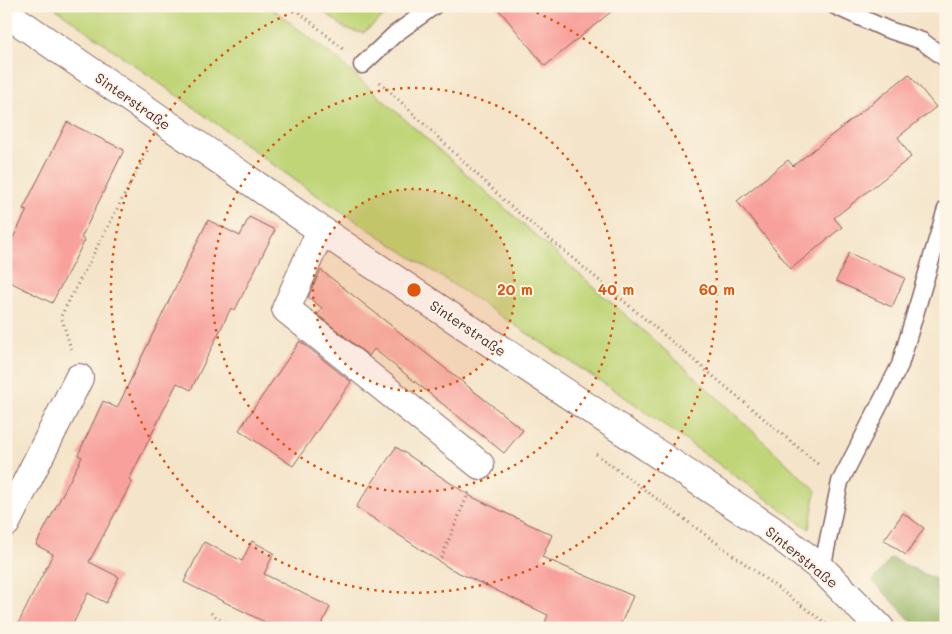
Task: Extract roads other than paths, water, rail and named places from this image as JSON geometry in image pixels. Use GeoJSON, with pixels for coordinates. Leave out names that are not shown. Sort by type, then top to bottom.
{"type":"FeatureCollection","features":[{"type":"Feature","properties":{"kind":"street","name":"Sinterstraße"},"geometry":{"type":"LineString","coordinates":[[6,13],[321,230],[763,525],[822,569],[874,625]]}},
{"type":"Feature","properties":{"kind":"street"},"geometry":{"type":"LineString","coordinates":[[321,230],[286,309],[480,465]]}},
{"type":"Feature","properties":{"kind":"street"},"geometry":{"type":"LineString","coordinates":[[9,508],[79,378]]}},
{"type":"Feature","properties":{"kind":"lane"},"geometry":{"type":"LineString","coordinates":[[362,65],[395,34],[434,6]]}},
{"type":"Feature","properties":{"kind":"lane"},"geometry":{"type":"LineString","coordinates":[[835,6],[886,29],[922,41],[946,59]]}},
{"type":"Feature","properties":{"kind":"lane"},"geometry":{"type":"LineString","coordinates":[[822,569],[840,482],[900,365],[940,249],[946,209]]}}]}
